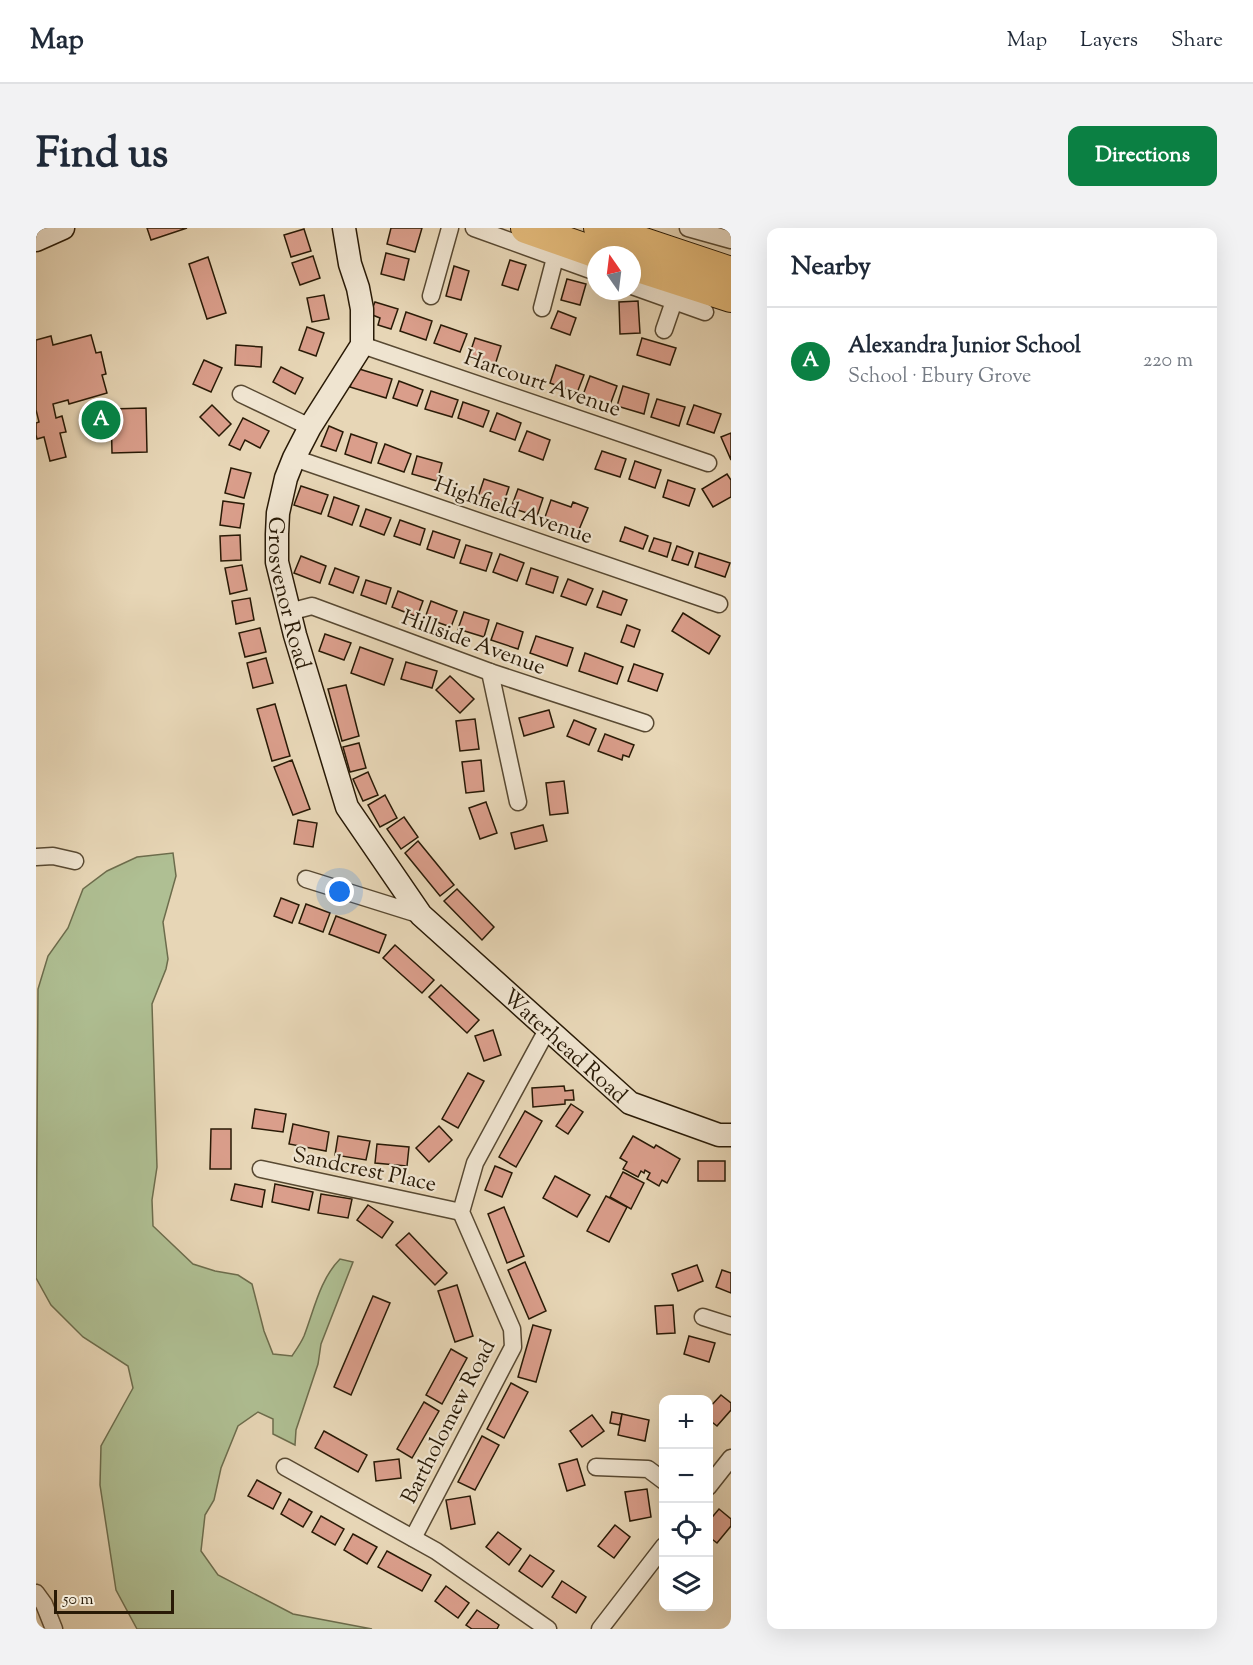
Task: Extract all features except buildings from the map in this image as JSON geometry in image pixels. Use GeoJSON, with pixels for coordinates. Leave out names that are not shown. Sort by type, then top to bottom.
{"type":"FeatureCollection","features":[{"type":"Feature","properties":{"kind":"highway"},"geometry":{"type":"LineString","coordinates":[[526,228],[587,249]]}},
{"type":"Feature","properties":{"kind":"highway"},"geometry":{"type":"LineString","coordinates":[[599,228],[729,277]]}},
{"type":"Feature","properties":{"kind":"highway"},"geometry":{"type":"LineString","coordinates":[[641,266],[729,277]]}},
{"type":"Feature","properties":{"kind":"street"},"geometry":{"type":"LineString","coordinates":[[36,240],[63,228]]}},
{"type":"Feature","properties":{"kind":"street"},"geometry":{"type":"LineString","coordinates":[[344,228],[350,264],[362,309],[362,345]]}},
{"type":"Feature","properties":{"kind":"street"},"geometry":{"type":"LineString","coordinates":[[430,296],[450,228]]}},
{"type":"Feature","properties":{"kind":"street"},"geometry":{"type":"LineString","coordinates":[[474,228],[587,270]]}},
{"type":"Feature","properties":{"kind":"street"},"geometry":{"type":"LineString","coordinates":[[688,228],[731,240]]}},
{"type":"Feature","properties":{"kind":"street"},"geometry":{"type":"LineString","coordinates":[[542,308],[555,258]]}},
{"type":"Feature","properties":{"kind":"street"},"geometry":{"type":"LineString","coordinates":[[641,289],[705,312]]}},
{"type":"Feature","properties":{"kind":"street"},"geometry":{"type":"LineString","coordinates":[[664,330],[674,301]]}},
{"type":"Feature","properties":{"kind":"street","name":"Grosvenor Road"},"geometry":{"type":"LineString","coordinates":[[362,345],[310,427],[294,458],[284,490],[277,534],[277,562],[289,612],[347,807],[421,915]]}},
{"type":"Feature","properties":{"kind":"street","name":"Harcourt Avenue"},"geometry":{"type":"LineString","coordinates":[[362,345],[708,462]]}},
{"type":"Feature","properties":{"kind":"street"},"geometry":{"type":"LineString","coordinates":[[241,394],[310,427]]}},
{"type":"Feature","properties":{"kind":"street","name":"Highfield Avenue"},"geometry":{"type":"LineString","coordinates":[[294,458],[719,604]]}},
{"type":"Feature","properties":{"kind":"street","name":"Hillside Avenue"},"geometry":{"type":"LineString","coordinates":[[289,612],[312,606],[490,672],[645,723]]}},
{"type":"Feature","properties":{"kind":"street"},"geometry":{"type":"LineString","coordinates":[[490,672],[518,802]]}},
{"type":"Feature","properties":{"kind":"street"},"geometry":{"type":"LineString","coordinates":[[36,857],[53,856],[75,861]]}},
{"type":"Feature","properties":{"kind":"street"},"geometry":{"type":"LineString","coordinates":[[306,879],[421,915]]}},
{"type":"Feature","properties":{"kind":"street","name":"Waterhead Road"},"geometry":{"type":"LineString","coordinates":[[421,915],[630,1103],[719,1135],[731,1135]]}},
{"type":"Feature","properties":{"kind":"street"},"geometry":{"type":"LineString","coordinates":[[460,1212],[475,1163],[548,1030]]}},
{"type":"Feature","properties":{"kind":"street","name":"Sandcrest Place"},"geometry":{"type":"LineString","coordinates":[[261,1169],[460,1212]]}},
{"type":"Feature","properties":{"kind":"street","name":"Bartholomew Road"},"geometry":{"type":"LineString","coordinates":[[412,1538],[513,1347],[512,1329],[460,1212]]}},
{"type":"Feature","properties":{"kind":"street"},"geometry":{"type":"LineString","coordinates":[[703,1317],[731,1326]]}},
{"type":"Feature","properties":{"kind":"street"},"geometry":{"type":"LineString","coordinates":[[713,1481],[731,1458]]}},
{"type":"Feature","properties":{"kind":"street"},"geometry":{"type":"LineString","coordinates":[[285,1467],[436,1551],[538,1627]]}},
{"type":"Feature","properties":{"kind":"street"},"geometry":{"type":"LineString","coordinates":[[596,1467],[648,1469],[659,1478]]}},
{"type":"Feature","properties":{"kind":"street"},"geometry":{"type":"LineString","coordinates":[[600,1629],[659,1551]]}},
{"type":"Feature","properties":{"kind":"street"},"geometry":{"type":"LineString","coordinates":[[36,1593],[44,1604],[54,1629]]}},
{"type":"Feature","properties":{"kind":"green space"},"geometry":{"type":"Polygon","coordinates":[[[173,853],[176,876],[163,922],[168,959],[152,1004],[157,1167],[152,1200],[153,1226],[193,1264],[238,1275],[252,1284],[264,1331],[273,1354],[292,1356],[304,1336],[327,1276],[340,1259],[353,1262],[321,1344],[318,1364],[296,1430],[295,1445],[273,1434],[273,1419],[258,1412],[238,1426],[221,1468],[214,1500],[205,1515],[201,1551],[218,1575],[293,1614],[372,1629],[137,1629],[116,1590],[100,1485],[101,1446],[133,1388],[128,1366],[83,1337],[51,1305],[36,1278],[38,989],[48,956],[68,928],[83,889],[107,871],[137,857],[173,853]]]}},
{"type":"Feature","properties":{"kind":"place","name":"Alexandra Junior School"},"geometry":{"type":"Point","coordinates":[101,420]}}]}
